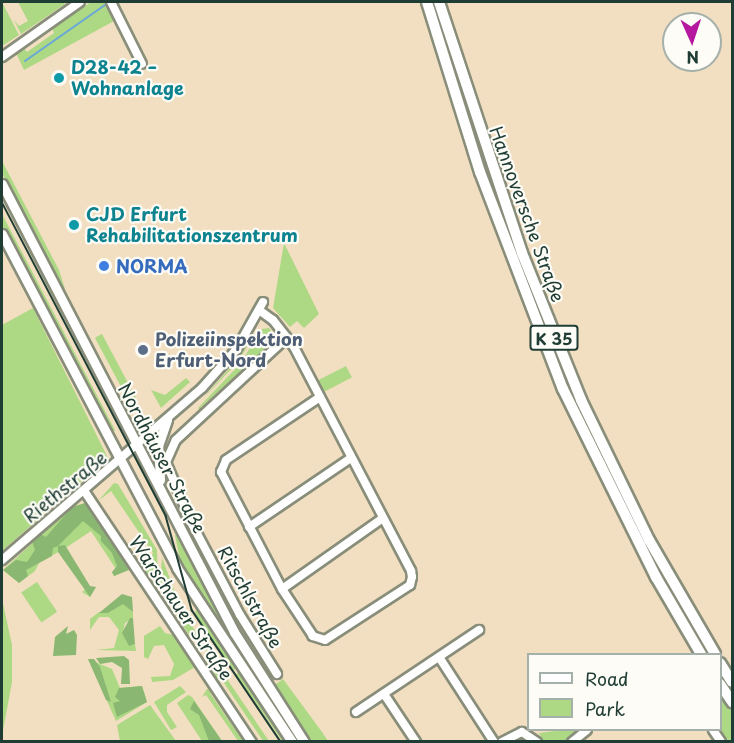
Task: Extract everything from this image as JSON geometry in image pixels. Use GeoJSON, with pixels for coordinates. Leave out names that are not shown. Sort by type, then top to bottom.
{"type":"FeatureCollection","features":[{"type":"Feature","properties":{"kind":"highway","name":"Hannoversche Straße"},"geometry":{"type":"LineString","coordinates":[[427,2],[480,172],[563,390],[656,577],[700,653]]}},
{"type":"Feature","properties":{"kind":"highway","name":"Hannoversche Straße"},"geometry":{"type":"LineString","coordinates":[[439,2],[522,253],[576,390],[649,540],[715,653]]}},
{"type":"Feature","properties":{"kind":"highway"},"geometry":{"type":"LineString","coordinates":[[722,666],[732,682]]}},
{"type":"Feature","properties":{"kind":"highway"},"geometry":{"type":"LineString","coordinates":[[722,687],[732,702]]}},
{"type":"Feature","properties":{"kind":"main road","name":"Nordhäuser Straße"},"geometry":{"type":"LineString","coordinates":[[2,184],[165,494],[234,632],[304,741]]}},
{"type":"Feature","properties":{"kind":"main road","name":"Nordhäuser Straße"},"geometry":{"type":"LineString","coordinates":[[2,234],[120,461],[203,610],[292,741]]}},
{"type":"Feature","properties":{"kind":"main road"},"geometry":{"type":"LineString","coordinates":[[165,494],[158,458],[167,420]]}},
{"type":"Feature","properties":{"kind":"street"},"geometry":{"type":"LineString","coordinates":[[2,57],[80,2]]}},
{"type":"Feature","properties":{"kind":"street"},"geometry":{"type":"LineString","coordinates":[[111,2],[142,64]]}},
{"type":"Feature","properties":{"kind":"street","name":"Riethstraße"},"geometry":{"type":"LineString","coordinates":[[2,560],[62,507],[85,492],[167,420],[226,362],[263,302]]}},
{"type":"Feature","properties":{"kind":"street"},"geometry":{"type":"LineString","coordinates":[[259,310],[279,326],[285,339],[294,347],[411,571],[410,585],[325,640],[313,636],[282,589],[221,472],[222,465],[320,397]]}},
{"type":"Feature","properties":{"kind":"street","name":"Ritschlstraße"},"geometry":{"type":"LineString","coordinates":[[277,674],[214,564],[170,478],[166,462],[176,440],[285,339]]}},
{"type":"Feature","properties":{"kind":"street"},"geometry":{"type":"LineString","coordinates":[[249,527],[351,458]]}},
{"type":"Feature","properties":{"kind":"street","name":"Warschauer Straße"},"geometry":{"type":"LineString","coordinates":[[85,492],[252,741]]}},
{"type":"Feature","properties":{"kind":"street"},"geometry":{"type":"LineString","coordinates":[[282,589],[383,518]]}},
{"type":"Feature","properties":{"kind":"street"},"geometry":{"type":"LineString","coordinates":[[356,712],[479,630]]}},
{"type":"Feature","properties":{"kind":"street"},"geometry":{"type":"LineString","coordinates":[[439,657],[494,741]]}},
{"type":"Feature","properties":{"kind":"street"},"geometry":{"type":"LineString","coordinates":[[384,694],[416,741]]}},
{"type":"Feature","properties":{"kind":"street"},"geometry":{"type":"LineString","coordinates":[[572,741],[584,731]]}},
{"type":"Feature","properties":{"kind":"street"},"geometry":{"type":"LineString","coordinates":[[502,741],[522,732],[537,741]]}},
{"type":"Feature","properties":{"kind":"green space"},"geometry":{"type":"Polygon","coordinates":[[[2,2],[19,35],[2,46],[2,2]]]}},
{"type":"Feature","properties":{"kind":"green space"},"geometry":{"type":"Polygon","coordinates":[[[18,2],[64,2],[65,4],[21,34],[14,20],[19,26],[28,21],[18,2]]]}},
{"type":"Feature","properties":{"kind":"green space"},"geometry":{"type":"Polygon","coordinates":[[[91,2],[107,2],[117,26],[114,21],[24,70],[16,53],[23,47],[27,52],[54,33],[52,28],[91,2]]]}},
{"type":"Feature","properties":{"kind":"green space"},"geometry":{"type":"Polygon","coordinates":[[[2,161],[59,270],[65,289],[58,286],[2,173],[2,161]]]}},
{"type":"Feature","properties":{"kind":"green space"},"geometry":{"type":"Polygon","coordinates":[[[2,214],[115,430],[113,432],[2,225],[2,214]]]}},
{"type":"Feature","properties":{"kind":"green space"},"geometry":{"type":"Polygon","coordinates":[[[284,243],[319,314],[304,328],[297,321],[290,327],[273,308],[284,243]]]}},
{"type":"Feature","properties":{"kind":"green space"},"geometry":{"type":"Polygon","coordinates":[[[33,308],[108,458],[2,551],[2,325],[33,308]]]}},
{"type":"Feature","properties":{"kind":"green space"},"geometry":{"type":"Polygon","coordinates":[[[269,328],[276,337],[274,348],[270,344],[265,348],[269,353],[263,352],[255,359],[258,362],[253,361],[245,368],[246,373],[243,370],[239,373],[242,377],[237,375],[231,380],[233,385],[229,382],[221,389],[224,393],[219,391],[211,398],[212,403],[209,400],[201,407],[202,413],[198,408],[240,364],[262,329],[269,328]]]}},
{"type":"Feature","properties":{"kind":"green space"},"geometry":{"type":"Polygon","coordinates":[[[257,330],[238,362],[201,401],[236,361],[257,330]]]}},
{"type":"Feature","properties":{"kind":"green space"},"geometry":{"type":"Polygon","coordinates":[[[102,334],[136,398],[129,402],[95,338],[102,334]]]}},
{"type":"Feature","properties":{"kind":"green space"},"geometry":{"type":"Polygon","coordinates":[[[346,366],[352,378],[322,393],[316,381],[346,366]]]}},
{"type":"Feature","properties":{"kind":"green space"},"geometry":{"type":"Polygon","coordinates":[[[186,378],[190,382],[161,408],[151,390],[165,395],[186,378]]]}},
{"type":"Feature","properties":{"kind":"green space"},"geometry":{"type":"Polygon","coordinates":[[[114,483],[118,484],[157,550],[158,585],[143,570],[153,553],[111,491],[98,501],[114,483]]]}},
{"type":"Feature","properties":{"kind":"green space"},"geometry":{"type":"Polygon","coordinates":[[[84,503],[130,569],[114,576],[112,572],[116,569],[91,531],[64,549],[90,587],[96,587],[90,597],[82,592],[86,589],[60,551],[39,563],[35,571],[19,583],[3,570],[72,507],[84,503]]]}},
{"type":"Feature","properties":{"kind":"green space"},"geometry":{"type":"Polygon","coordinates":[[[86,503],[129,570],[114,576],[112,572],[117,566],[112,553],[101,541],[101,536],[83,521],[58,546],[53,548],[52,556],[26,570],[28,576],[19,583],[3,570],[16,560],[27,562],[35,550],[32,541],[40,534],[46,537],[72,507],[86,503]]]}},
{"type":"Feature","properties":{"kind":"green space"},"geometry":{"type":"Polygon","coordinates":[[[180,533],[247,661],[243,663],[182,570],[175,535],[180,533]]]}},
{"type":"Feature","properties":{"kind":"green space"},"geometry":{"type":"Polygon","coordinates":[[[65,545],[90,586],[96,587],[90,597],[58,552],[58,546],[65,545]]]}},
{"type":"Feature","properties":{"kind":"green space"},"geometry":{"type":"Polygon","coordinates":[[[162,558],[182,610],[209,653],[190,637],[160,588],[162,558]]]}},
{"type":"Feature","properties":{"kind":"green space"},"geometry":{"type":"Polygon","coordinates":[[[37,582],[57,612],[41,622],[21,593],[37,582]]]}},
{"type":"Feature","properties":{"kind":"green space"},"geometry":{"type":"Polygon","coordinates":[[[122,594],[132,597],[133,612],[123,604],[108,613],[99,613],[122,594]]]}},
{"type":"Feature","properties":{"kind":"green space"},"geometry":{"type":"Polygon","coordinates":[[[2,599],[12,645],[12,682],[2,736],[2,599]]]}},
{"type":"Feature","properties":{"kind":"green space"},"geometry":{"type":"Polygon","coordinates":[[[123,603],[133,612],[133,618],[125,623],[123,633],[131,645],[135,644],[136,651],[96,650],[114,648],[119,630],[109,617],[99,617],[90,630],[90,619],[99,612],[108,613],[123,603]]]}},
{"type":"Feature","properties":{"kind":"green space"},"geometry":{"type":"Polygon","coordinates":[[[197,608],[237,668],[234,670],[195,613],[197,608]]]}},
{"type":"Feature","properties":{"kind":"green space"},"geometry":{"type":"Polygon","coordinates":[[[130,618],[133,618],[135,644],[129,646],[122,633],[130,618]]]}},
{"type":"Feature","properties":{"kind":"green space"},"geometry":{"type":"Polygon","coordinates":[[[68,626],[66,634],[74,630],[77,635],[76,655],[53,656],[55,637],[68,626]]]}},
{"type":"Feature","properties":{"kind":"green space"},"geometry":{"type":"Polygon","coordinates":[[[160,626],[165,633],[174,635],[195,667],[173,680],[152,682],[151,677],[170,676],[174,664],[164,645],[154,646],[148,659],[144,657],[144,636],[160,626]]]}},
{"type":"Feature","properties":{"kind":"green space"},"geometry":{"type":"Polygon","coordinates":[[[124,656],[129,660],[130,684],[121,684],[122,668],[112,662],[100,664],[96,658],[124,656]]]}},
{"type":"Feature","properties":{"kind":"green space"},"geometry":{"type":"Polygon","coordinates":[[[212,657],[269,741],[263,741],[222,680],[217,683],[204,663],[212,657]]]}},
{"type":"Feature","properties":{"kind":"green space"},"geometry":{"type":"Polygon","coordinates":[[[88,659],[112,669],[120,688],[142,686],[147,702],[116,721],[88,659]]]}},
{"type":"Feature","properties":{"kind":"green space"},"geometry":{"type":"Polygon","coordinates":[[[88,659],[94,659],[100,667],[111,702],[106,700],[88,659]]]}},
{"type":"Feature","properties":{"kind":"green space"},"geometry":{"type":"Polygon","coordinates":[[[240,671],[287,741],[282,741],[236,674],[240,671]]]}},
{"type":"Feature","properties":{"kind":"green space"},"geometry":{"type":"Polygon","coordinates":[[[283,679],[328,741],[308,741],[272,687],[283,679]]]}},
{"type":"Feature","properties":{"kind":"green space"},"geometry":{"type":"Polygon","coordinates":[[[142,686],[147,702],[117,717],[113,703],[120,701],[115,697],[119,688],[142,686]]]}},
{"type":"Feature","properties":{"kind":"green space"},"geometry":{"type":"Polygon","coordinates":[[[180,686],[186,692],[167,705],[167,712],[177,727],[171,730],[154,702],[180,686]]]}},
{"type":"Feature","properties":{"kind":"green space"},"geometry":{"type":"Polygon","coordinates":[[[207,689],[214,690],[210,693],[243,741],[238,741],[206,695],[202,697],[207,689]]]}},
{"type":"Feature","properties":{"kind":"green space"},"geometry":{"type":"Polygon","coordinates":[[[722,694],[732,711],[732,741],[726,741],[719,731],[722,731],[722,694]]]}},
{"type":"Feature","properties":{"kind":"green space"},"geometry":{"type":"Polygon","coordinates":[[[188,695],[192,697],[222,741],[202,741],[177,703],[188,695]]]}},
{"type":"Feature","properties":{"kind":"green space"},"geometry":{"type":"Polygon","coordinates":[[[194,701],[222,741],[209,741],[199,715],[190,709],[194,701]]]}},
{"type":"Feature","properties":{"kind":"green space"},"geometry":{"type":"Polygon","coordinates":[[[150,705],[176,741],[120,741],[117,725],[150,705]]]}},
{"type":"Feature","properties":{"kind":"green space"},"geometry":{"type":"Polygon","coordinates":[[[578,731],[567,741],[543,741],[539,733],[578,731]]]}},
{"type":"Feature","properties":{"kind":"waterway"},"geometry":{"type":"LineString","coordinates":[[25,61],[105,5]]}},
{"type":"Feature","properties":{"kind":"tram line"},"geometry":{"type":"LineString","coordinates":[[2,202],[166,516],[192,610],[281,742]]}},
{"type":"Feature","properties":{"kind":"place","name":"D28-42 – Wohnanlage"},"geometry":{"type":"Point","coordinates":[59,78]}},
{"type":"Feature","properties":{"kind":"place","name":"CJD Erfurt Rehabilitationszentrum"},"geometry":{"type":"Point","coordinates":[74,225]}},
{"type":"Feature","properties":{"kind":"place","name":"NORMA"},"geometry":{"type":"Point","coordinates":[104,266]}},
{"type":"Feature","properties":{"kind":"place","name":"Polizeiinspektion Erfurt-Nord"},"geometry":{"type":"Point","coordinates":[143,350]}}]}
